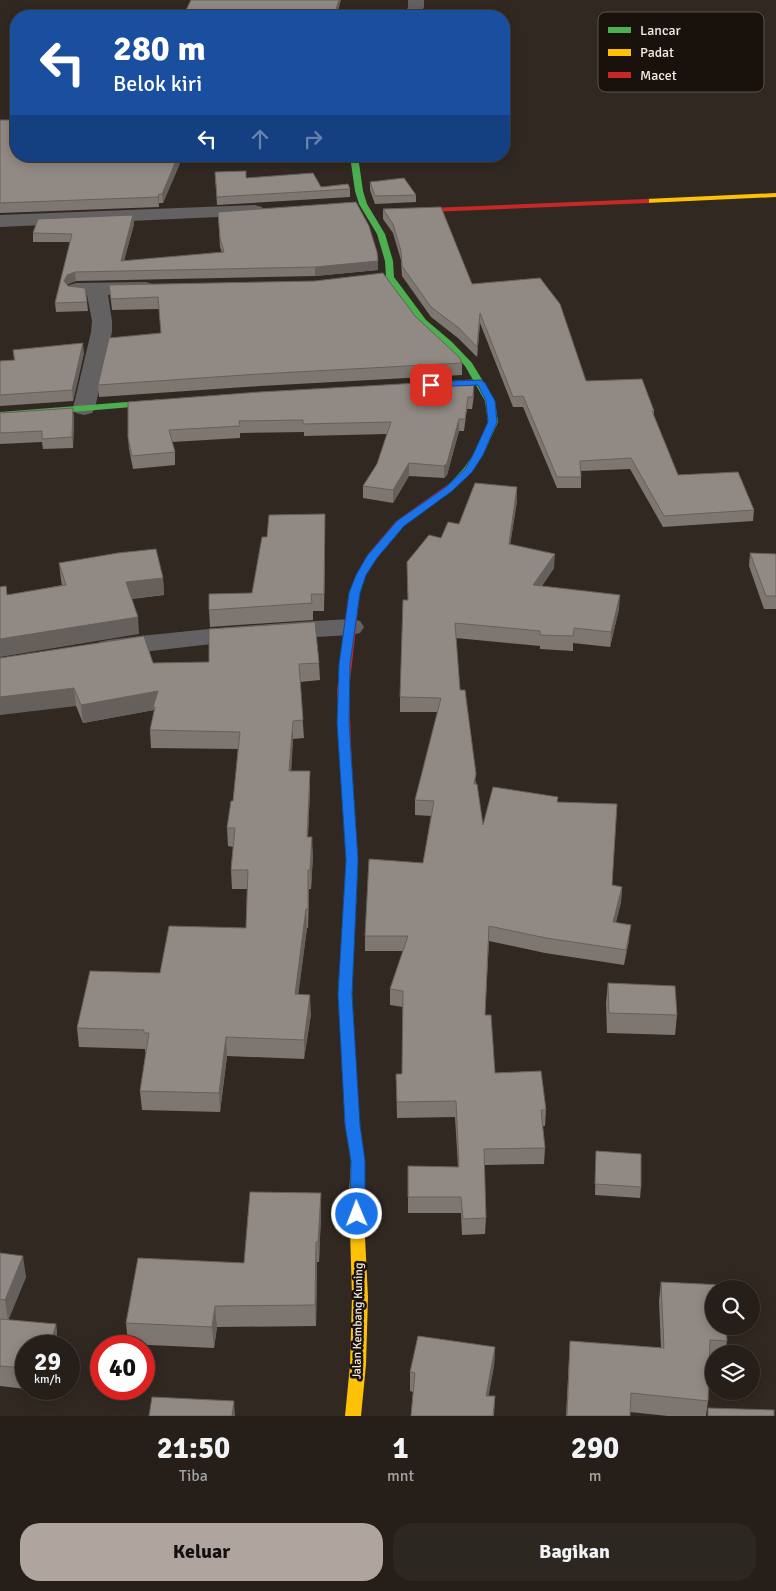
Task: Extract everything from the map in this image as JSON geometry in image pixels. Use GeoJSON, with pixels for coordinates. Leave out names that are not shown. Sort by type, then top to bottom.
{"type":"FeatureCollection","features":[{"type":"Feature","properties":{"kind":"street","name":"Jalan Kembang Kuning"},"geometry":{"type":"LineString","coordinates":[[353,1416],[358,1365],[360,1297],[356,1197],[358,1161],[352,1125],[345,994],[352,860],[346,780],[343,690],[355,593],[361,575],[372,556],[400,524],[449,489],[468,470],[478,455],[493,422],[490,401],[469,365],[423,322],[382,278],[389,261],[381,234],[364,208],[355,162]]}},
{"type":"Feature","properties":{"kind":"street"},"geometry":{"type":"LineString","coordinates":[[398,211],[776,195]]}},
{"type":"Feature","properties":{"kind":"street"},"geometry":{"type":"LineString","coordinates":[[0,221],[276,210]]}},
{"type":"Feature","properties":{"kind":"street"},"geometry":{"type":"LineString","coordinates":[[76,289],[161,288]]}},
{"type":"Feature","properties":{"kind":"street"},"geometry":{"type":"LineString","coordinates":[[84,408],[86,389],[100,335],[102,319],[98,303],[98,290]]}},
{"type":"Feature","properties":{"kind":"street"},"geometry":{"type":"LineString","coordinates":[[462,383],[481,383]]}},
{"type":"Feature","properties":{"kind":"street"},"geometry":{"type":"LineString","coordinates":[[0,415],[181,401]]}},
{"type":"Feature","properties":{"kind":"street"},"geometry":{"type":"LineString","coordinates":[[87,651],[172,639],[277,630],[351,627]]}},
{"type":"Feature","properties":{"kind":"building"},"geometry":{"type":"Polygon","coordinates":[[[191,0],[339,0],[336,10],[186,10],[191,0]]]}},
{"type":"Feature","properties":{"kind":"building"},"geometry":{"type":"Polygon","coordinates":[[[0,120],[10,120],[10,162],[175,162],[162,194],[159,194],[158,197],[0,203],[0,120]]]}},
{"type":"Feature","properties":{"kind":"building"},"geometry":{"type":"Polygon","coordinates":[[[246,171],[246,178],[313,173],[321,187],[348,184],[350,189],[217,197],[215,172],[246,171]]]}},
{"type":"Feature","properties":{"kind":"building"},"geometry":{"type":"Polygon","coordinates":[[[404,178],[416,195],[375,196],[370,182],[404,178]]]}},
{"type":"Feature","properties":{"kind":"building"},"geometry":{"type":"Polygon","coordinates":[[[356,202],[369,226],[378,261],[315,267],[75,272],[67,275],[64,281],[68,286],[85,288],[87,302],[55,303],[72,234],[33,233],[38,219],[133,215],[121,261],[224,252],[220,238],[218,212],[356,202]]]}},
{"type":"Feature","properties":{"kind":"building"},"geometry":{"type":"Polygon","coordinates":[[[441,207],[472,284],[540,278],[560,304],[586,381],[642,379],[654,411],[652,411],[678,475],[738,472],[754,510],[664,516],[631,458],[580,461],[581,477],[557,477],[523,396],[513,397],[480,313],[477,347],[459,328],[431,307],[402,266],[401,251],[393,224],[383,209],[441,207]]]}},
{"type":"Feature","properties":{"kind":"building"},"geometry":{"type":"Polygon","coordinates":[[[383,273],[415,316],[459,357],[462,363],[98,385],[109,338],[161,333],[158,297],[111,299],[109,285],[315,281],[383,273]]]}},
{"type":"Feature","properties":{"kind":"building"},"geometry":{"type":"Polygon","coordinates":[[[83,343],[72,390],[0,395],[0,361],[15,360],[13,350],[83,343]]]}},
{"type":"Feature","properties":{"kind":"building"},"geometry":{"type":"Polygon","coordinates":[[[472,380],[474,383],[473,397],[468,397],[465,419],[459,419],[447,463],[444,466],[409,463],[393,490],[363,486],[377,464],[391,422],[303,424],[303,420],[239,421],[240,426],[169,430],[175,452],[132,456],[128,437],[128,402],[260,392],[472,380]]]}},
{"type":"Feature","properties":{"kind":"building"},"geometry":{"type":"Polygon","coordinates":[[[73,408],[72,437],[42,439],[42,431],[0,433],[0,413],[73,408]]]}},
{"type":"Feature","properties":{"kind":"building"},"geometry":{"type":"Polygon","coordinates":[[[475,483],[517,487],[509,544],[555,554],[533,585],[620,595],[611,632],[574,628],[573,636],[540,635],[540,631],[455,623],[460,690],[465,690],[476,774],[474,784],[477,784],[483,825],[493,787],[558,797],[557,802],[617,804],[612,885],[622,887],[613,922],[631,925],[626,950],[546,938],[489,926],[485,1015],[491,1015],[495,1073],[541,1071],[546,1110],[541,1110],[545,1148],[484,1149],[486,1218],[463,1219],[461,1197],[408,1197],[408,1166],[459,1167],[456,1101],[397,1102],[396,1074],[402,1074],[403,991],[390,989],[408,936],[365,936],[369,859],[423,863],[434,801],[415,800],[441,698],[400,697],[403,600],[408,600],[407,562],[429,535],[441,538],[448,522],[459,524],[475,483]]]}},
{"type":"Feature","properties":{"kind":"building"},"geometry":{"type":"Polygon","coordinates":[[[325,514],[324,594],[311,594],[312,603],[209,610],[209,594],[252,593],[262,537],[267,537],[269,515],[325,514]]]}},
{"type":"Feature","properties":{"kind":"building"},"geometry":{"type":"Polygon","coordinates":[[[156,549],[163,578],[126,582],[138,617],[0,639],[0,587],[6,586],[7,595],[66,585],[59,563],[156,549]]]}},
{"type":"Feature","properties":{"kind":"building"},"geometry":{"type":"Polygon","coordinates":[[[750,553],[776,554],[776,596],[766,596],[750,553]]]}},
{"type":"Feature","properties":{"kind":"building"},"geometry":{"type":"Polygon","coordinates":[[[315,622],[319,663],[299,664],[303,720],[293,721],[289,771],[310,771],[307,837],[312,837],[310,870],[308,870],[308,909],[306,909],[295,994],[310,995],[304,1040],[226,1037],[219,1093],[140,1091],[149,1033],[144,1033],[144,1030],[77,1028],[90,971],[160,973],[169,926],[246,928],[248,870],[231,870],[235,828],[227,828],[231,801],[233,801],[240,732],[150,730],[155,707],[153,707],[158,691],[81,705],[74,688],[0,697],[0,658],[144,636],[153,663],[209,662],[209,629],[315,622]]]}},
{"type":"Feature","properties":{"kind":"building"},"geometry":{"type":"Polygon","coordinates":[[[608,983],[675,986],[677,1015],[609,1013],[608,983]]]}},
{"type":"Feature","properties":{"kind":"building"},"geometry":{"type":"Polygon","coordinates":[[[596,1151],[641,1154],[641,1187],[595,1184],[596,1151]]]}},
{"type":"Feature","properties":{"kind":"building"},"geometry":{"type":"Polygon","coordinates":[[[250,1192],[321,1193],[318,1242],[316,1242],[315,1305],[215,1306],[212,1327],[126,1323],[138,1258],[244,1263],[250,1192]]]}},
{"type":"Feature","properties":{"kind":"building"},"geometry":{"type":"Polygon","coordinates":[[[0,1253],[23,1256],[5,1300],[0,1299],[0,1253]]]}},
{"type":"Feature","properties":{"kind":"building"},"geometry":{"type":"Polygon","coordinates":[[[661,1282],[705,1284],[705,1335],[727,1335],[727,1341],[710,1340],[710,1345],[705,1345],[705,1400],[708,1401],[631,1393],[630,1416],[567,1416],[570,1341],[664,1348],[661,1282]]]}},
{"type":"Feature","properties":{"kind":"building"},"geometry":{"type":"Polygon","coordinates":[[[0,1319],[56,1324],[53,1335],[15,1335],[15,1367],[0,1366],[0,1319]]]}},
{"type":"Feature","properties":{"kind":"building"},"geometry":{"type":"Polygon","coordinates":[[[418,1336],[495,1347],[486,1396],[495,1396],[493,1416],[411,1416],[415,1373],[410,1372],[418,1336]]]}},
{"type":"Feature","properties":{"kind":"building"},"geometry":{"type":"Polygon","coordinates":[[[155,1397],[234,1401],[232,1416],[149,1416],[152,1400],[155,1400],[155,1397]]]}},
{"type":"Feature","properties":{"kind":"building"},"geometry":{"type":"Polygon","coordinates":[[[708,1408],[774,1410],[774,1416],[708,1416],[708,1408]]]}},
{"type":"Feature","properties":{"kind":"traffic: fast"},"geometry":{"type":"LineString","coordinates":[[355,162],[359,191],[363,204],[381,234],[389,261],[390,277],[423,322],[449,344],[469,365],[490,401],[493,422],[478,455],[468,470],[457,481]]}},
{"type":"Feature","properties":{"kind":"traffic: fast"},"geometry":{"type":"LineString","coordinates":[[0,415],[165,402]]}},
{"type":"Feature","properties":{"kind":"traffic: fast"},"geometry":{"type":"LineString","coordinates":[[346,768],[352,860],[345,994],[351,1098]]}},
{"type":"Feature","properties":{"kind":"traffic: slow"},"geometry":{"type":"LineString","coordinates":[[646,201],[776,195]]}},
{"type":"Feature","properties":{"kind":"traffic: slow"},"geometry":{"type":"LineString","coordinates":[[351,1098],[352,1125],[358,1161],[356,1197],[360,1297],[358,1365],[353,1416]]}},
{"type":"Feature","properties":{"kind":"traffic: jam"},"geometry":{"type":"LineString","coordinates":[[405,211],[646,201]]}},
{"type":"Feature","properties":{"kind":"traffic: jam"},"geometry":{"type":"LineString","coordinates":[[346,768],[343,690],[355,593],[361,575],[372,556],[400,523],[449,489],[457,481]]}},
{"type":"Feature","properties":{"kind":"route"},"geometry":{"type":"LineString","coordinates":[[357,1214],[358,1161],[352,1125],[345,994],[352,860],[343,723],[345,664],[355,593],[361,575],[372,556],[400,524],[449,489],[468,470],[478,455],[493,422],[490,401],[481,383],[431,385]]}}]}
